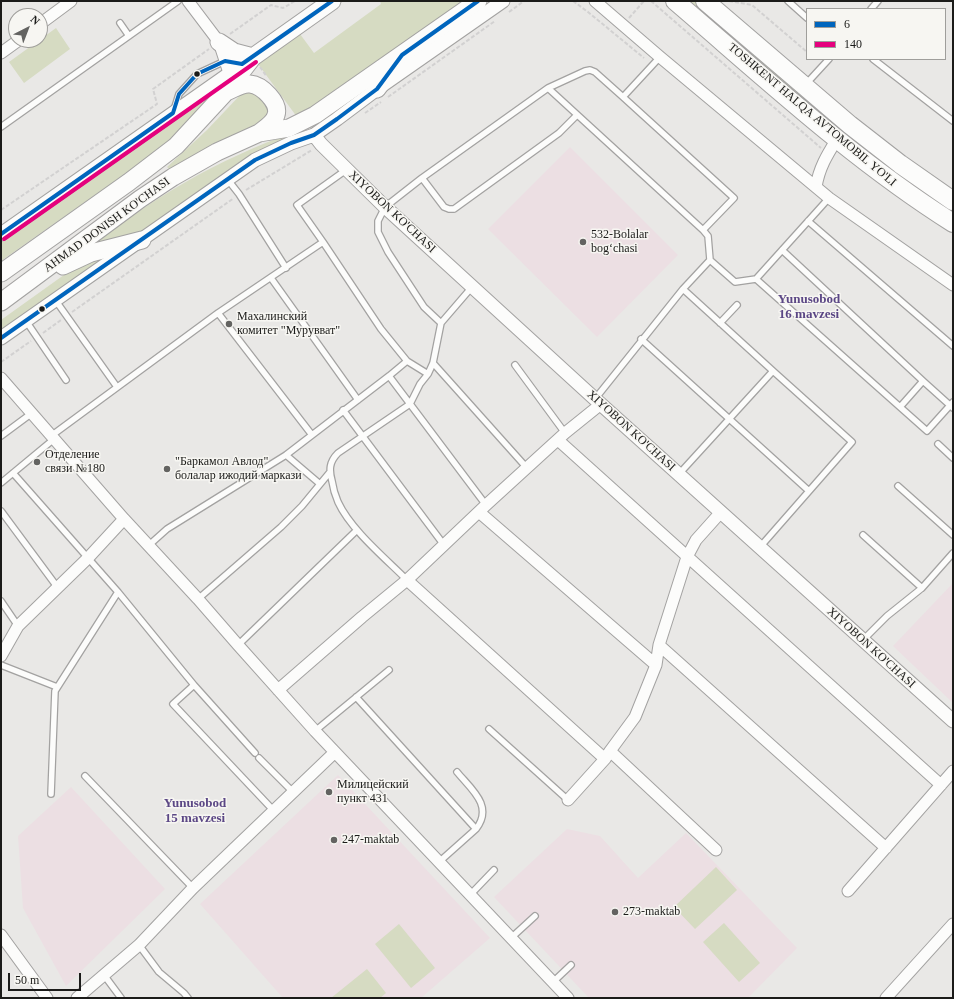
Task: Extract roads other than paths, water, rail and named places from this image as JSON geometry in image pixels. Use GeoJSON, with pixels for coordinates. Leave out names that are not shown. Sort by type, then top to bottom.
{"type":"FeatureCollection","features":[{"type":"Feature","properties":{"kind":"highway","name":"TOSHKENT HALQA AVTOMOBIL YO'LI"},"geometry":{"type":"LineString","coordinates":[[675,1],[889,181],[953,223]]}},
{"type":"Feature","properties":{"kind":"highway","name":"TOSHKENT HALQA AVTOMOBIL YO'LI"},"geometry":{"type":"LineString","coordinates":[[705,1],[875,145],[953,201]]}},
{"type":"Feature","properties":{"kind":"main road","name":"AHMAD DONISH KO'CHASI"},"geometry":{"type":"LineString","coordinates":[[1,273],[129,182],[176,146],[228,78],[247,61],[332,1]]}},
{"type":"Feature","properties":{"kind":"main road","name":"AHMAD DONISH KO'CHASI"},"geometry":{"type":"LineString","coordinates":[[259,133],[279,130],[300,123],[349,92],[478,1]]}},
{"type":"Feature","properties":{"kind":"main road"},"geometry":{"type":"LineString","coordinates":[[219,42],[247,61]]}},
{"type":"Feature","properties":{"kind":"main road"},"geometry":{"type":"LineString","coordinates":[[377,89],[402,55]]}},
{"type":"Feature","properties":{"kind":"main road","name":"AHMAD DONISH KO'CHASI"},"geometry":{"type":"LineString","coordinates":[[1,302],[156,188],[217,152],[259,133],[271,124],[276,116],[277,109],[268,95],[259,87],[251,84],[242,85],[228,78]]}},
{"type":"Feature","properties":{"kind":"main road"},"geometry":{"type":"LineString","coordinates":[[30,281],[91,253],[142,240]]}},
{"type":"Feature","properties":{"kind":"street"},"geometry":{"type":"LineString","coordinates":[[48,18],[71,1]]}},
{"type":"Feature","properties":{"kind":"street"},"geometry":{"type":"LineString","coordinates":[[188,1],[219,42],[228,78]]}},
{"type":"Feature","properties":{"kind":"street"},"geometry":{"type":"LineString","coordinates":[[1,338],[255,160],[290,143],[317,139],[337,119],[377,89],[503,1]]}},
{"type":"Feature","properties":{"kind":"street"},"geometry":{"type":"LineString","coordinates":[[596,1],[660,57],[829,198],[953,285]]}},
{"type":"Feature","properties":{"kind":"street","name":"AHMAD DONISH KO'CHASI"},"geometry":{"type":"LineString","coordinates":[[1,234],[173,113],[228,78]]}},
{"type":"Feature","properties":{"kind":"street","name":"XIYOBON KO'CHASI"},"geometry":{"type":"LineString","coordinates":[[317,139],[346,170],[472,287],[953,722]]}},
{"type":"Feature","properties":{"kind":"street"},"geometry":{"type":"LineString","coordinates":[[816,187],[818,172],[838,139]]}},
{"type":"Feature","properties":{"kind":"street"},"geometry":{"type":"LineString","coordinates":[[1,378],[52,438],[278,690],[568,998]]}},
{"type":"Feature","properties":{"kind":"street"},"geometry":{"type":"LineString","coordinates":[[278,690],[407,580],[482,508],[562,437],[598,402]]}},
{"type":"Feature","properties":{"kind":"street"},"geometry":{"type":"LineString","coordinates":[[562,437],[687,557],[941,785]]}},
{"type":"Feature","properties":{"kind":"street"},"geometry":{"type":"LineString","coordinates":[[482,508],[656,665]]}},
{"type":"Feature","properties":{"kind":"street"},"geometry":{"type":"LineString","coordinates":[[568,800],[608,755],[635,717],[656,665],[659,645],[687,557],[696,540],[721,512]]}},
{"type":"Feature","properties":{"kind":"street"},"geometry":{"type":"LineString","coordinates":[[1,656],[18,626],[88,558],[124,519]]}},
{"type":"Feature","properties":{"kind":"street"},"geometry":{"type":"LineString","coordinates":[[407,580],[716,850]]}},
{"type":"Feature","properties":{"kind":"street"},"geometry":{"type":"LineString","coordinates":[[659,645],[886,848]]}},
{"type":"Feature","properties":{"kind":"street"},"geometry":{"type":"LineString","coordinates":[[77,998],[139,945],[193,888],[335,752]]}},
{"type":"Feature","properties":{"kind":"street"},"geometry":{"type":"LineString","coordinates":[[848,891],[953,771]]}},
{"type":"Feature","properties":{"kind":"street"},"geometry":{"type":"LineString","coordinates":[[886,998],[953,924]]}},
{"type":"Feature","properties":{"kind":"street"},"geometry":{"type":"LineString","coordinates":[[1,935],[47,998]]}},
{"type":"Feature","properties":{"kind":"lane"},"geometry":{"type":"LineString","coordinates":[[1,127],[178,1]]}},
{"type":"Feature","properties":{"kind":"lane"},"geometry":{"type":"LineString","coordinates":[[788,1],[806,17]]}},
{"type":"Feature","properties":{"kind":"lane"},"geometry":{"type":"LineString","coordinates":[[120,23],[129,36]]}},
{"type":"Feature","properties":{"kind":"lane"},"geometry":{"type":"LineString","coordinates":[[623,97],[660,57]]}},
{"type":"Feature","properties":{"kind":"lane"},"geometry":{"type":"LineString","coordinates":[[805,86],[827,60]]}},
{"type":"Feature","properties":{"kind":"lane"},"geometry":{"type":"LineString","coordinates":[[874,60],[953,121]]}},
{"type":"Feature","properties":{"kind":"lane"},"geometry":{"type":"LineString","coordinates":[[440,323],[424,307],[388,252],[378,232],[378,221],[385,207],[422,178],[548,88],[585,71],[590,70],[595,72],[734,198],[703,230]]}},
{"type":"Feature","properties":{"kind":"lane"},"geometry":{"type":"LineString","coordinates":[[173,113],[179,94],[197,74],[228,78]]}},
{"type":"Feature","properties":{"kind":"lane"},"geometry":{"type":"LineString","coordinates":[[548,88],[703,230],[708,236],[710,260],[735,282],[756,279],[829,198]]}},
{"type":"Feature","properties":{"kind":"lane"},"geometry":{"type":"LineString","coordinates":[[422,178],[444,207],[454,209],[559,133],[577,115]]}},
{"type":"Feature","properties":{"kind":"lane"},"geometry":{"type":"LineString","coordinates":[[346,170],[297,204],[381,329],[407,361],[428,374]]}},
{"type":"Feature","properties":{"kind":"lane"},"geometry":{"type":"LineString","coordinates":[[227,179],[239,194],[286,268]]}},
{"type":"Feature","properties":{"kind":"lane"},"geometry":{"type":"LineString","coordinates":[[808,221],[953,346]]}},
{"type":"Feature","properties":{"kind":"lane"},"geometry":{"type":"LineString","coordinates":[[1,483],[52,438],[117,387],[218,313],[323,242]]}},
{"type":"Feature","properties":{"kind":"lane"},"geometry":{"type":"LineString","coordinates":[[756,279],[927,431],[952,405],[923,381],[782,250]]}},
{"type":"Feature","properties":{"kind":"lane"},"geometry":{"type":"LineString","coordinates":[[598,402],[602,391],[641,340],[683,289],[710,260]]}},
{"type":"Feature","properties":{"kind":"lane"},"geometry":{"type":"LineString","coordinates":[[271,278],[358,400]]}},
{"type":"Feature","properties":{"kind":"lane"},"geometry":{"type":"LineString","coordinates":[[407,580],[357,530],[337,501],[330,472],[330,464],[334,457],[362,436],[410,404],[433,363],[440,323],[472,287]]}},
{"type":"Feature","properties":{"kind":"lane"},"geometry":{"type":"LineString","coordinates":[[683,289],[852,442],[760,547]]}},
{"type":"Feature","properties":{"kind":"lane"},"geometry":{"type":"LineString","coordinates":[[56,300],[117,387]]}},
{"type":"Feature","properties":{"kind":"lane"},"geometry":{"type":"LineString","coordinates":[[720,323],[736,305]]}},
{"type":"Feature","properties":{"kind":"lane"},"geometry":{"type":"LineString","coordinates":[[218,313],[312,435]]}},
{"type":"Feature","properties":{"kind":"lane"},"geometry":{"type":"LineString","coordinates":[[26,321],[66,380]]}},
{"type":"Feature","properties":{"kind":"lane"},"geometry":{"type":"LineString","coordinates":[[641,340],[809,491]]}},
{"type":"Feature","properties":{"kind":"lane"},"geometry":{"type":"LineString","coordinates":[[148,546],[167,529],[286,455],[407,361]]}},
{"type":"Feature","properties":{"kind":"lane"},"geometry":{"type":"LineString","coordinates":[[433,363],[527,468]]}},
{"type":"Feature","properties":{"kind":"lane"},"geometry":{"type":"LineString","coordinates":[[515,365],[562,437]]}},
{"type":"Feature","properties":{"kind":"lane"},"geometry":{"type":"LineString","coordinates":[[678,474],[773,371]]}},
{"type":"Feature","properties":{"kind":"lane"},"geometry":{"type":"LineString","coordinates":[[389,376],[482,508]]}},
{"type":"Feature","properties":{"kind":"lane"},"geometry":{"type":"LineString","coordinates":[[900,407],[923,381]]}},
{"type":"Feature","properties":{"kind":"lane"},"geometry":{"type":"LineString","coordinates":[[343,410],[444,545]]}},
{"type":"Feature","properties":{"kind":"lane"},"geometry":{"type":"LineString","coordinates":[[1,436],[32,413]]}},
{"type":"Feature","properties":{"kind":"lane"},"geometry":{"type":"LineString","coordinates":[[938,444],[953,458]]}},
{"type":"Feature","properties":{"kind":"lane"},"geometry":{"type":"LineString","coordinates":[[286,455],[320,484]]}},
{"type":"Feature","properties":{"kind":"lane"},"geometry":{"type":"LineString","coordinates":[[198,599],[281,527],[302,506],[330,472]]}},
{"type":"Feature","properties":{"kind":"lane"},"geometry":{"type":"LineString","coordinates":[[13,473],[118,592],[194,685],[257,755],[293,792]]}},
{"type":"Feature","properties":{"kind":"lane"},"geometry":{"type":"LineString","coordinates":[[898,486],[953,535]]}},
{"type":"Feature","properties":{"kind":"lane"},"geometry":{"type":"LineString","coordinates":[[1,511],[58,588]]}},
{"type":"Feature","properties":{"kind":"lane"},"geometry":{"type":"LineString","coordinates":[[238,645],[357,530]]}},
{"type":"Feature","properties":{"kind":"lane"},"geometry":{"type":"LineString","coordinates":[[863,534],[922,588]]}},
{"type":"Feature","properties":{"kind":"lane"},"geometry":{"type":"LineString","coordinates":[[863,640],[887,616],[922,588],[953,553]]}},
{"type":"Feature","properties":{"kind":"lane"},"geometry":{"type":"LineString","coordinates":[[50,794],[55,691],[118,592]]}},
{"type":"Feature","properties":{"kind":"lane"},"geometry":{"type":"LineString","coordinates":[[1,601],[18,626]]}},
{"type":"Feature","properties":{"kind":"lane"},"geometry":{"type":"LineString","coordinates":[[1,665],[57,687]]}},
{"type":"Feature","properties":{"kind":"lane"},"geometry":{"type":"LineString","coordinates":[[316,731],[389,670]]}},
{"type":"Feature","properties":{"kind":"lane"},"geometry":{"type":"LineString","coordinates":[[194,685],[173,704],[274,811]]}},
{"type":"Feature","properties":{"kind":"lane"},"geometry":{"type":"LineString","coordinates":[[356,697],[476,829]]}},
{"type":"Feature","properties":{"kind":"lane"},"geometry":{"type":"LineString","coordinates":[[489,729],[568,800]]}},
{"type":"Feature","properties":{"kind":"lane"},"geometry":{"type":"LineString","coordinates":[[439,862],[476,829],[481,823],[483,815],[480,799],[457,772]]}},
{"type":"Feature","properties":{"kind":"lane"},"geometry":{"type":"LineString","coordinates":[[85,776],[193,888]]}},
{"type":"Feature","properties":{"kind":"lane"},"geometry":{"type":"LineString","coordinates":[[470,895],[494,870]]}},
{"type":"Feature","properties":{"kind":"lane"},"geometry":{"type":"LineString","coordinates":[[511,938],[535,916]]}},
{"type":"Feature","properties":{"kind":"lane"},"geometry":{"type":"LineString","coordinates":[[139,945],[159,972],[188,998]]}},
{"type":"Feature","properties":{"kind":"lane"},"geometry":{"type":"LineString","coordinates":[[553,982],[571,965]]}},
{"type":"Feature","properties":{"kind":"lane"},"geometry":{"type":"LineString","coordinates":[[104,975],[121,998]]}},
{"type":"Feature","properties":{"kind":"place","name":"532-Bolalar bogʻchasi"},"geometry":{"type":"Point","coordinates":[583,242]}},
{"type":"Feature","properties":{"kind":"place","name":"Махалинский комитет \"Мурувват\""},"geometry":{"type":"Point","coordinates":[229,324]}},
{"type":"Feature","properties":{"kind":"place","name":"Отделение связи №180"},"geometry":{"type":"Point","coordinates":[37,462]}},
{"type":"Feature","properties":{"kind":"place","name":"\"Баркамол Авлод\" болалар ижодий маркази"},"geometry":{"type":"Point","coordinates":[167,469]}},
{"type":"Feature","properties":{"kind":"place","name":"Милицейский пункт 431"},"geometry":{"type":"Point","coordinates":[329,792]}},
{"type":"Feature","properties":{"kind":"place","name":"247-maktab"},"geometry":{"type":"Point","coordinates":[334,840]}},
{"type":"Feature","properties":{"kind":"place","name":"273-maktab"},"geometry":{"type":"Point","coordinates":[615,912]}},
{"type":"Feature","properties":{"kind":"district","name":"Yunusobod 16 mavzesi"},"geometry":{"type":"Point","coordinates":[809,308]}},
{"type":"Feature","properties":{"kind":"district","name":"Yunusobod 15 mavzesi"},"geometry":{"type":"Point","coordinates":[195,812]}}]}
